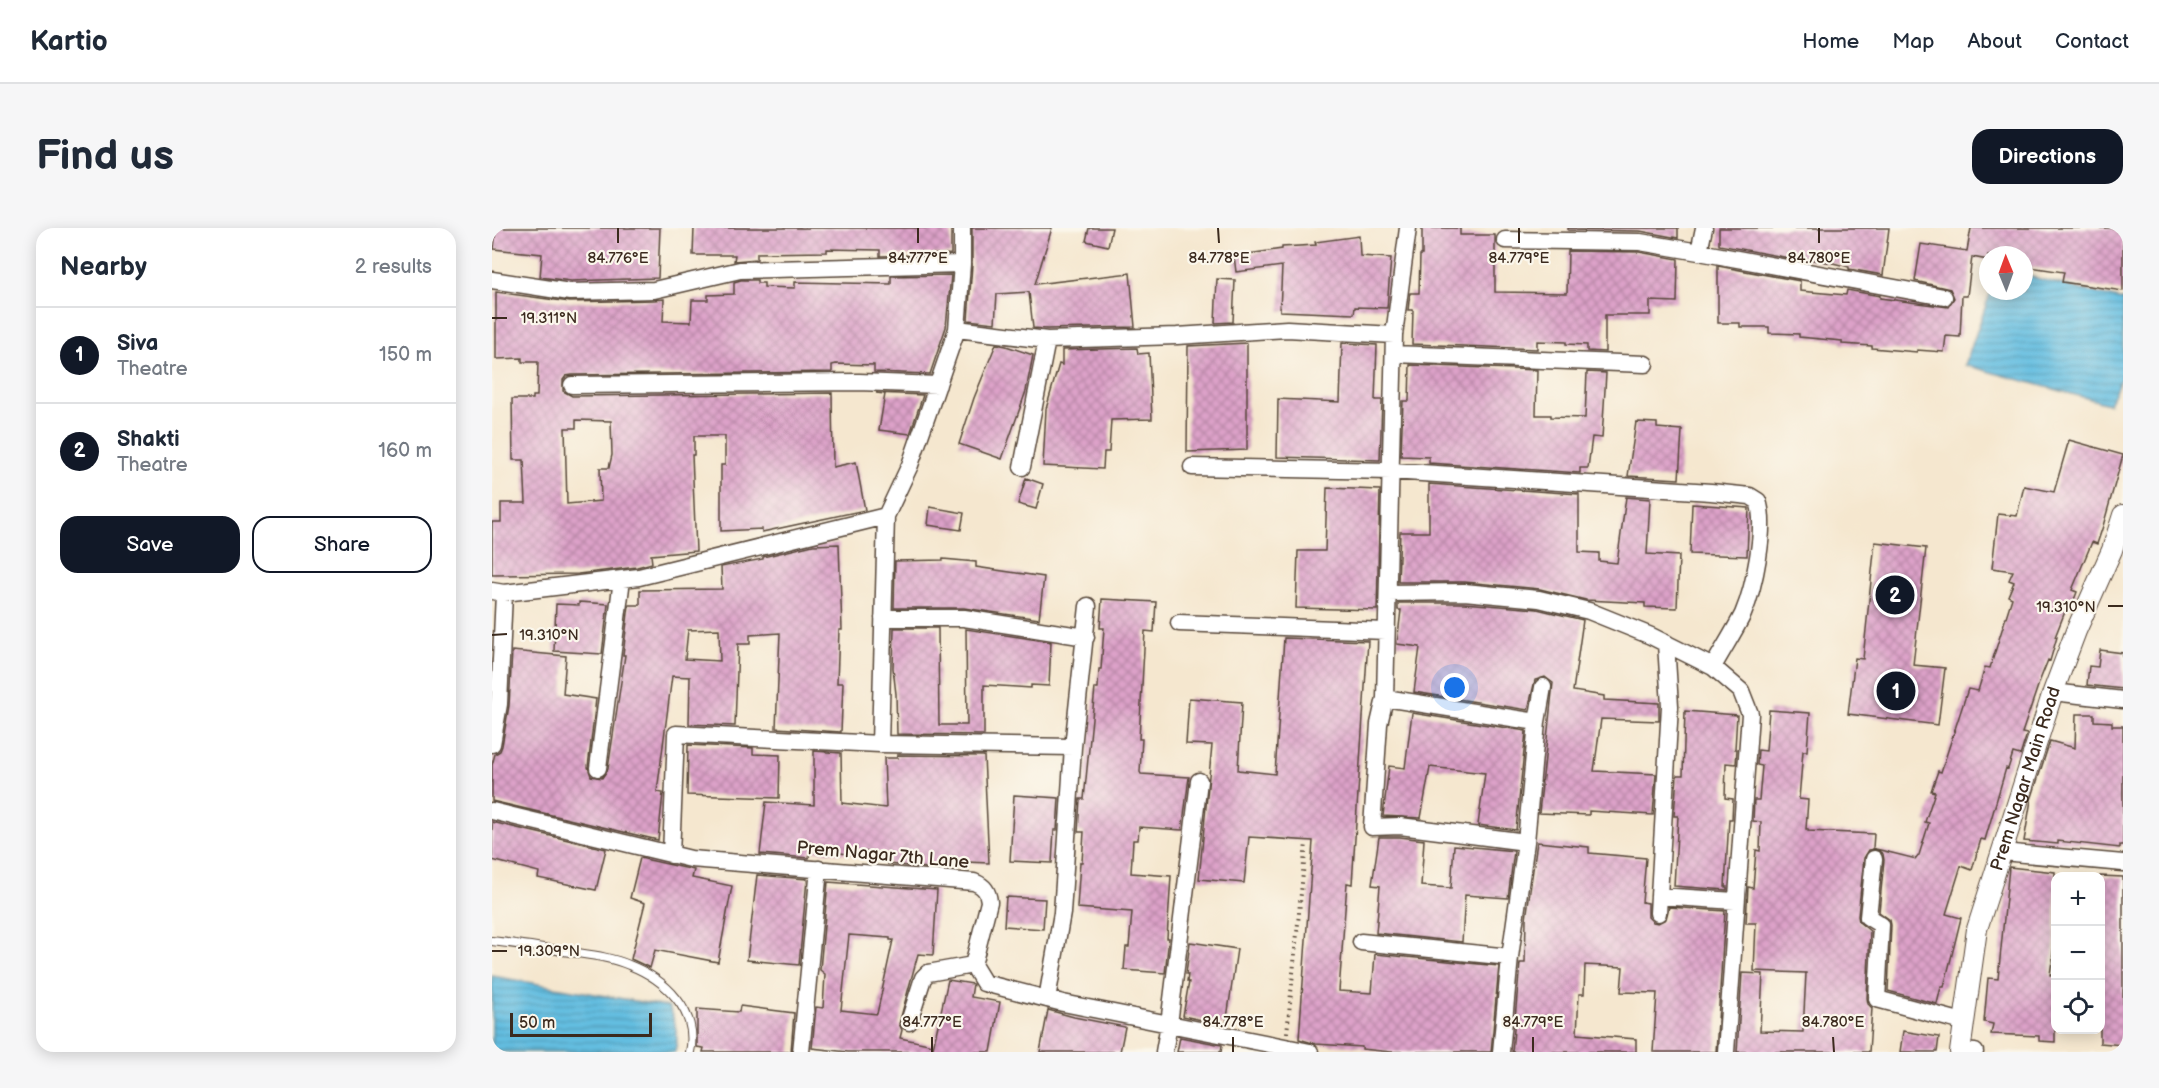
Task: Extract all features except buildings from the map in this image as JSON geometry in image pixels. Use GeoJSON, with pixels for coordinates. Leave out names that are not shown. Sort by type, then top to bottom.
{"type":"FeatureCollection","features":[{"type":"Feature","properties":{"kind":"street"},"geometry":{"type":"LineString","coordinates":[[879,744],[886,516],[909,465],[957,329],[962,228]]}},
{"type":"Feature","properties":{"kind":"street"},"geometry":{"type":"LineString","coordinates":[[1408,228],[1394,335],[1385,698],[1379,724],[1372,827],[1400,826],[1526,842]]}},
{"type":"Feature","properties":{"kind":"street"},"geometry":{"type":"LineString","coordinates":[[1699,252],[1704,228]]}},
{"type":"Feature","properties":{"kind":"street"},"geometry":{"type":"LineString","coordinates":[[1505,240],[1557,235],[1640,242],[1944,297]]}},
{"type":"Feature","properties":{"kind":"street"},"geometry":{"type":"LineString","coordinates":[[492,280],[570,291],[654,290],[740,270],[962,264]]}},
{"type":"Feature","properties":{"kind":"street"},"geometry":{"type":"LineString","coordinates":[[957,329],[1047,340],[1177,336],[1287,329],[1394,335]]}},
{"type":"Feature","properties":{"kind":"street"},"geometry":{"type":"LineString","coordinates":[[1023,466],[1047,340]]}},
{"type":"Feature","properties":{"kind":"street"},"geometry":{"type":"LineString","coordinates":[[1394,354],[1645,364]]}},
{"type":"Feature","properties":{"kind":"street"},"geometry":{"type":"LineString","coordinates":[[572,385],[859,382],[938,385]]}},
{"type":"Feature","properties":{"kind":"street"},"geometry":{"type":"LineString","coordinates":[[1192,467],[1390,471],[1750,496],[1758,501],[1762,512],[1753,580],[1743,613],[1713,667]]}},
{"type":"Feature","properties":{"kind":"street","name":"Prem Nagar Main Road"},"geometry":{"type":"LineString","coordinates":[[1965,1052],[1963,1023],[1977,929],[2053,692],[2076,631],[2117,550],[2123,515]]}},
{"type":"Feature","properties":{"kind":"street"},"geometry":{"type":"LineString","coordinates":[[492,744],[499,704],[498,592],[639,577],[886,516]]}},
{"type":"Feature","properties":{"kind":"street"},"geometry":{"type":"LineString","coordinates":[[598,768],[622,579]]}},
{"type":"Feature","properties":{"kind":"street"},"geometry":{"type":"LineString","coordinates":[[1388,593],[1464,592],[1539,599],[1588,611],[1666,643],[1713,667],[1741,691],[1750,714],[1726,1052]]}},
{"type":"Feature","properties":{"kind":"street"},"geometry":{"type":"LineString","coordinates":[[1047,999],[1062,913],[1073,747],[1088,606]]}},
{"type":"Feature","properties":{"kind":"street"},"geometry":{"type":"LineString","coordinates":[[883,618],[964,618],[1086,637]]}},
{"type":"Feature","properties":{"kind":"street"},"geometry":{"type":"LineString","coordinates":[[1179,623],[1386,631]]}},
{"type":"Feature","properties":{"kind":"street"},"geometry":{"type":"LineString","coordinates":[[1658,913],[1670,706],[1666,643]]}},
{"type":"Feature","properties":{"kind":"street"},"geometry":{"type":"LineString","coordinates":[[1501,1052],[1510,957],[1526,842],[1537,722],[1543,687]]}},
{"type":"Feature","properties":{"kind":"street"},"geometry":{"type":"LineString","coordinates":[[2053,692],[2123,700]]}},
{"type":"Feature","properties":{"kind":"street"},"geometry":{"type":"LineString","coordinates":[[1385,698],[1537,722]]}},
{"type":"Feature","properties":{"kind":"street"},"geometry":{"type":"LineString","coordinates":[[671,855],[676,734],[879,744],[1073,747]]}},
{"type":"Feature","properties":{"kind":"street"},"geometry":{"type":"LineString","coordinates":[[1164,1052],[1170,1024],[1199,781]]}},
{"type":"Feature","properties":{"kind":"street","name":"Prem Nagar 7th Lane"},"geometry":{"type":"LineString","coordinates":[[492,811],[691,859],[974,882],[983,886],[989,902],[973,965]]}},
{"type":"Feature","properties":{"kind":"street"},"geometry":{"type":"LineString","coordinates":[[2002,852],[2123,863]]}},
{"type":"Feature","properties":{"kind":"street"},"geometry":{"type":"LineString","coordinates":[[1874,860],[1868,916],[1881,925],[1877,999],[1963,1023]]}},
{"type":"Feature","properties":{"kind":"street"},"geometry":{"type":"LineString","coordinates":[[801,1052],[819,869]]}},
{"type":"Feature","properties":{"kind":"street"},"geometry":{"type":"LineString","coordinates":[[1659,896],[1735,901]]}},
{"type":"Feature","properties":{"kind":"street"},"geometry":{"type":"LineString","coordinates":[[1361,942],[1510,957]]}},
{"type":"Feature","properties":{"kind":"street"},"geometry":{"type":"LineString","coordinates":[[909,1022],[923,978],[928,972],[973,965],[984,983],[1047,999],[1310,1052]]}},
{"type":"Feature","properties":{"kind":"lane"},"geometry":{"type":"LineString","coordinates":[[492,940],[602,957],[629,965],[651,977],[670,991],[687,1013],[692,1028],[690,1052]]}},
{"type":"Feature","properties":{"kind":"path"},"geometry":{"type":"LineString","coordinates":[[1285,1048],[1306,843]]}},
{"type":"Feature","properties":{"kind":"water"},"geometry":{"type":"Polygon","coordinates":[[[2033,277],[2123,300],[2123,373],[2109,404],[1965,365],[1988,300],[2033,300],[2033,277]]]}},
{"type":"Feature","properties":{"kind":"water"},"geometry":{"type":"Polygon","coordinates":[[[492,976],[669,1007],[676,1029],[675,1052],[492,1052],[492,976]]]}},
{"type":"Feature","properties":{"kind":"place","name":"Shakti"},"geometry":{"type":"Point","coordinates":[1895,595]}},
{"type":"Feature","properties":{"kind":"place","name":"Siva"},"geometry":{"type":"Point","coordinates":[1896,691]}}]}
